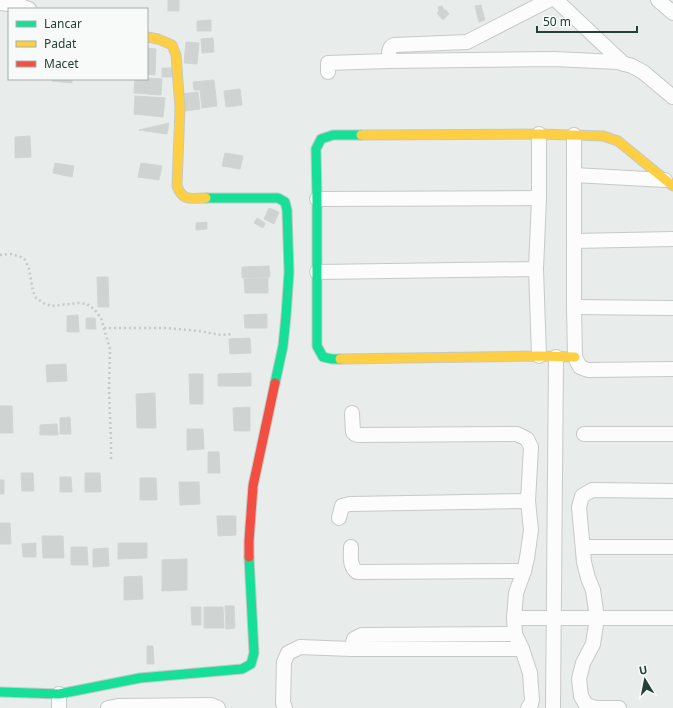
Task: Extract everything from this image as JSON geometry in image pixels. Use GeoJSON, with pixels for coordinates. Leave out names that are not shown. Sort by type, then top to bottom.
{"type":"FeatureCollection","features":[{"type":"Feature","properties":{"kind":"street"},"geometry":{"type":"LineString","coordinates":[[389,61],[390,48],[394,45],[467,42],[549,0]]}},
{"type":"Feature","properties":{"kind":"street"},"geometry":{"type":"LineString","coordinates":[[556,0],[624,64]]}},
{"type":"Feature","properties":{"kind":"street"},"geometry":{"type":"LineString","coordinates":[[658,0],[673,13]]}},
{"type":"Feature","properties":{"kind":"street"},"geometry":{"type":"LineString","coordinates":[[0,3],[18,5],[26,8]]}},
{"type":"Feature","properties":{"kind":"street"},"geometry":{"type":"LineString","coordinates":[[0,692],[59,701],[140,678],[242,669],[251,664],[254,653],[249,562],[253,486],[283,346],[289,272],[287,210],[285,202],[278,198],[187,198],[180,194],[177,186],[180,108],[176,55],[172,45],[148,37]]}},
{"type":"Feature","properties":{"kind":"street"},"geometry":{"type":"LineString","coordinates":[[467,42],[468,59]]}},
{"type":"Feature","properties":{"kind":"street"},"geometry":{"type":"LineString","coordinates":[[328,72],[328,63],[468,59],[554,59],[606,61],[618,62],[632,66],[643,72],[673,97]]}},
{"type":"Feature","properties":{"kind":"street"},"geometry":{"type":"LineString","coordinates":[[539,134],[539,198],[536,269],[539,356]]}},
{"type":"Feature","properties":{"kind":"street"},"geometry":{"type":"LineString","coordinates":[[575,357],[539,356],[332,359],[323,357],[317,346],[316,148],[321,139],[333,135],[539,134],[603,136],[618,141],[669,183]]}},
{"type":"Feature","properties":{"kind":"street"},"geometry":{"type":"LineString","coordinates":[[574,135],[575,357],[580,367],[588,370],[673,369]]}},
{"type":"Feature","properties":{"kind":"street"},"geometry":{"type":"LineString","coordinates":[[574,175],[669,183]]}},
{"type":"Feature","properties":{"kind":"street"},"geometry":{"type":"LineString","coordinates":[[317,199],[539,198]]}},
{"type":"Feature","properties":{"kind":"street"},"geometry":{"type":"LineString","coordinates":[[574,241],[673,240]]}},
{"type":"Feature","properties":{"kind":"street"},"geometry":{"type":"LineString","coordinates":[[317,272],[536,269]]}},
{"type":"Feature","properties":{"kind":"street"},"geometry":{"type":"LineString","coordinates":[[574,307],[673,308]]}},
{"type":"Feature","properties":{"kind":"street"},"geometry":{"type":"LineString","coordinates":[[553,708],[556,357]]}},
{"type":"Feature","properties":{"kind":"street"},"geometry":{"type":"LineString","coordinates":[[352,413],[353,432],[354,434],[358,435],[517,434],[527,439],[531,447],[528,501],[531,530],[524,571],[516,594],[514,618],[515,634],[530,673],[532,700],[528,708]]}},
{"type":"Feature","properties":{"kind":"street"},"geometry":{"type":"LineString","coordinates":[[584,434],[673,434]]}},
{"type":"Feature","properties":{"kind":"street"},"geometry":{"type":"LineString","coordinates":[[619,708],[596,708],[586,705],[581,696],[579,679],[583,663],[592,644],[597,618],[593,590],[584,562],[579,507],[582,496],[592,490],[673,491]]}},
{"type":"Feature","properties":{"kind":"street"},"geometry":{"type":"LineString","coordinates":[[340,518],[342,506],[350,504],[528,501]]}},
{"type":"Feature","properties":{"kind":"street"},"geometry":{"type":"LineString","coordinates":[[583,546],[673,546]]}},
{"type":"Feature","properties":{"kind":"street"},"geometry":{"type":"LineString","coordinates":[[351,548],[353,569],[357,572],[524,571]]}},
{"type":"Feature","properties":{"kind":"street"},"geometry":{"type":"LineString","coordinates":[[514,618],[673,618]]}},
{"type":"Feature","properties":{"kind":"street"},"geometry":{"type":"LineString","coordinates":[[351,649],[354,639],[362,635],[515,634]]}},
{"type":"Feature","properties":{"kind":"street"},"geometry":{"type":"LineString","coordinates":[[285,708],[283,703],[284,662],[288,653],[300,647],[351,649],[522,649]]}},
{"type":"Feature","properties":{"kind":"street"},"geometry":{"type":"LineString","coordinates":[[108,708],[112,706],[211,705],[218,708]]}},
{"type":"Feature","properties":{"kind":"path"},"geometry":{"type":"LineString","coordinates":[[0,255],[10,254],[21,256],[25,260],[36,298],[45,304],[52,306],[79,303],[87,304],[94,309],[101,318],[110,349],[110,460]]}},
{"type":"Feature","properties":{"kind":"path"},"geometry":{"type":"LineString","coordinates":[[104,328],[166,328],[222,335],[232,334]]}},
{"type":"Feature","properties":{"kind":"building"},"geometry":{"type":"Polygon","coordinates":[[[168,0],[179,0],[179,11],[168,11],[168,0]]]}},
{"type":"Feature","properties":{"kind":"building"},"geometry":{"type":"Polygon","coordinates":[[[481,5],[485,20],[479,22],[475,6],[481,5]]]}},
{"type":"Feature","properties":{"kind":"building"},"geometry":{"type":"Polygon","coordinates":[[[442,6],[449,14],[443,20],[437,13],[439,11],[438,7],[442,6]]]}},
{"type":"Feature","properties":{"kind":"building"},"geometry":{"type":"Polygon","coordinates":[[[211,20],[211,31],[197,31],[197,21],[211,20]]]}},
{"type":"Feature","properties":{"kind":"building"},"geometry":{"type":"Polygon","coordinates":[[[213,38],[214,52],[202,53],[201,39],[213,38]]]}},
{"type":"Feature","properties":{"kind":"building"},"geometry":{"type":"Polygon","coordinates":[[[186,42],[199,43],[197,64],[184,63],[186,42]]]}},
{"type":"Feature","properties":{"kind":"building"},"geometry":{"type":"Polygon","coordinates":[[[148,48],[156,49],[155,75],[148,74],[148,48]]]}},
{"type":"Feature","properties":{"kind":"building"},"geometry":{"type":"Polygon","coordinates":[[[162,68],[174,68],[174,77],[162,77],[162,68]]]}},
{"type":"Feature","properties":{"kind":"building"},"geometry":{"type":"Polygon","coordinates":[[[148,78],[162,79],[161,95],[134,93],[135,80],[148,80],[148,78]]]}},
{"type":"Feature","properties":{"kind":"building"},"geometry":{"type":"Polygon","coordinates":[[[72,80],[72,83],[52,81],[72,80]]]}},
{"type":"Feature","properties":{"kind":"building"},"geometry":{"type":"Polygon","coordinates":[[[214,80],[217,106],[202,108],[200,90],[194,90],[193,82],[214,80]]]}},
{"type":"Feature","properties":{"kind":"building"},"geometry":{"type":"Polygon","coordinates":[[[240,89],[242,105],[226,107],[224,91],[240,89]]]}},
{"type":"Feature","properties":{"kind":"building"},"geometry":{"type":"Polygon","coordinates":[[[198,92],[200,109],[185,111],[182,94],[198,92]]]}},
{"type":"Feature","properties":{"kind":"building"},"geometry":{"type":"Polygon","coordinates":[[[135,96],[165,98],[163,117],[134,114],[135,96]]]}},
{"type":"Feature","properties":{"kind":"building"},"geometry":{"type":"Polygon","coordinates":[[[169,123],[167,134],[139,130],[169,123]]]}},
{"type":"Feature","properties":{"kind":"building"},"geometry":{"type":"Polygon","coordinates":[[[30,136],[31,157],[15,158],[15,137],[30,136]]]}},
{"type":"Feature","properties":{"kind":"building"},"geometry":{"type":"Polygon","coordinates":[[[225,153],[243,156],[240,169],[222,166],[225,153]]]}},
{"type":"Feature","properties":{"kind":"building"},"geometry":{"type":"Polygon","coordinates":[[[55,163],[74,166],[72,177],[53,173],[55,163]]]}},
{"type":"Feature","properties":{"kind":"building"},"geometry":{"type":"Polygon","coordinates":[[[141,163],[162,166],[159,180],[138,177],[141,163]]]}},
{"type":"Feature","properties":{"kind":"building"},"geometry":{"type":"Polygon","coordinates":[[[269,208],[279,212],[274,224],[264,219],[269,208]]]}},
{"type":"Feature","properties":{"kind":"building"},"geometry":{"type":"Polygon","coordinates":[[[257,218],[265,223],[263,228],[254,223],[257,218]]]}},
{"type":"Feature","properties":{"kind":"building"},"geometry":{"type":"Polygon","coordinates":[[[207,222],[207,229],[196,230],[196,223],[207,222]]]}},
{"type":"Feature","properties":{"kind":"building"},"geometry":{"type":"Polygon","coordinates":[[[269,266],[270,277],[242,278],[242,267],[269,266]]]}},
{"type":"Feature","properties":{"kind":"building"},"geometry":{"type":"Polygon","coordinates":[[[97,277],[108,277],[109,307],[98,307],[97,277]]]}},
{"type":"Feature","properties":{"kind":"building"},"geometry":{"type":"Polygon","coordinates":[[[268,278],[268,293],[245,293],[244,279],[268,278]]]}},
{"type":"Feature","properties":{"kind":"building"},"geometry":{"type":"Polygon","coordinates":[[[267,314],[267,328],[245,328],[244,315],[267,314]]]}},
{"type":"Feature","properties":{"kind":"building"},"geometry":{"type":"Polygon","coordinates":[[[78,315],[79,332],[67,332],[67,316],[78,315]]]}},
{"type":"Feature","properties":{"kind":"building"},"geometry":{"type":"Polygon","coordinates":[[[86,318],[95,318],[96,329],[86,329],[86,318]]]}},
{"type":"Feature","properties":{"kind":"building"},"geometry":{"type":"Polygon","coordinates":[[[250,338],[251,353],[230,354],[229,339],[250,338]]]}},
{"type":"Feature","properties":{"kind":"building"},"geometry":{"type":"Polygon","coordinates":[[[66,364],[67,381],[47,382],[46,365],[66,364]]]}},
{"type":"Feature","properties":{"kind":"building"},"geometry":{"type":"Polygon","coordinates":[[[251,373],[251,386],[218,386],[218,374],[251,373]]]}},
{"type":"Feature","properties":{"kind":"building"},"geometry":{"type":"Polygon","coordinates":[[[189,374],[203,374],[203,404],[190,404],[189,374]]]}},
{"type":"Feature","properties":{"kind":"building"},"geometry":{"type":"Polygon","coordinates":[[[155,393],[156,428],[137,428],[136,394],[155,393]]]}},
{"type":"Feature","properties":{"kind":"building"},"geometry":{"type":"Polygon","coordinates":[[[0,406],[12,406],[13,433],[0,433],[0,406]]]}},
{"type":"Feature","properties":{"kind":"building"},"geometry":{"type":"Polygon","coordinates":[[[250,407],[250,431],[234,431],[233,408],[250,407]]]}},
{"type":"Feature","properties":{"kind":"building"},"geometry":{"type":"Polygon","coordinates":[[[70,417],[71,434],[60,434],[60,418],[70,417]]]}},
{"type":"Feature","properties":{"kind":"building"},"geometry":{"type":"Polygon","coordinates":[[[57,424],[58,435],[40,435],[40,425],[57,424]]]}},
{"type":"Feature","properties":{"kind":"building"},"geometry":{"type":"Polygon","coordinates":[[[187,429],[203,429],[204,449],[187,450],[187,429]]]}},
{"type":"Feature","properties":{"kind":"building"},"geometry":{"type":"Polygon","coordinates":[[[208,452],[219,452],[220,473],[208,473],[208,452]]]}},
{"type":"Feature","properties":{"kind":"building"},"geometry":{"type":"Polygon","coordinates":[[[21,473],[33,473],[34,491],[22,491],[21,473]]]}},
{"type":"Feature","properties":{"kind":"building"},"geometry":{"type":"Polygon","coordinates":[[[85,473],[100,473],[101,492],[85,492],[85,473]]]}},
{"type":"Feature","properties":{"kind":"building"},"geometry":{"type":"Polygon","coordinates":[[[60,477],[71,477],[72,492],[60,492],[60,477]]]}},
{"type":"Feature","properties":{"kind":"building"},"geometry":{"type":"Polygon","coordinates":[[[140,478],[156,478],[157,500],[140,500],[140,478]]]}},
{"type":"Feature","properties":{"kind":"building"},"geometry":{"type":"Polygon","coordinates":[[[0,480],[4,480],[4,494],[0,494],[0,480]]]}},
{"type":"Feature","properties":{"kind":"building"},"geometry":{"type":"Polygon","coordinates":[[[179,482],[199,482],[200,504],[180,505],[179,482]]]}},
{"type":"Feature","properties":{"kind":"building"},"geometry":{"type":"Polygon","coordinates":[[[217,516],[236,516],[236,535],[218,536],[217,516]]]}},
{"type":"Feature","properties":{"kind":"building"},"geometry":{"type":"Polygon","coordinates":[[[0,523],[10,523],[11,544],[0,544],[0,523]]]}},
{"type":"Feature","properties":{"kind":"building"},"geometry":{"type":"Polygon","coordinates":[[[42,536],[63,536],[64,558],[43,558],[42,536]]]}},
{"type":"Feature","properties":{"kind":"building"},"geometry":{"type":"Polygon","coordinates":[[[36,543],[36,557],[23,557],[22,544],[36,543]]]}},
{"type":"Feature","properties":{"kind":"building"},"geometry":{"type":"Polygon","coordinates":[[[118,543],[147,543],[147,558],[118,559],[118,543]]]}},
{"type":"Feature","properties":{"kind":"building"},"geometry":{"type":"Polygon","coordinates":[[[71,547],[87,547],[88,565],[71,565],[71,547]]]}},
{"type":"Feature","properties":{"kind":"building"},"geometry":{"type":"Polygon","coordinates":[[[108,548],[109,566],[93,567],[93,549],[108,548]]]}},
{"type":"Feature","properties":{"kind":"building"},"geometry":{"type":"Polygon","coordinates":[[[187,559],[187,590],[162,591],[162,560],[187,559]]]}},
{"type":"Feature","properties":{"kind":"building"},"geometry":{"type":"Polygon","coordinates":[[[142,576],[143,599],[124,600],[124,577],[142,576]]]}},
{"type":"Feature","properties":{"kind":"building"},"geometry":{"type":"Polygon","coordinates":[[[225,606],[234,606],[235,628],[226,629],[225,606]]]}},
{"type":"Feature","properties":{"kind":"building"},"geometry":{"type":"Polygon","coordinates":[[[191,607],[201,607],[201,625],[192,625],[191,607]]]}},
{"type":"Feature","properties":{"kind":"building"},"geometry":{"type":"Polygon","coordinates":[[[204,607],[223,607],[224,628],[204,628],[204,607]]]}},
{"type":"Feature","properties":{"kind":"building"},"geometry":{"type":"Polygon","coordinates":[[[147,646],[153,646],[154,664],[147,664],[147,646]]]}},
{"type":"Feature","properties":{"kind":"traffic: fast"},"geometry":{"type":"LineString","coordinates":[[340,359],[323,357],[317,346],[316,149],[321,139],[333,135],[361,135]]}},
{"type":"Feature","properties":{"kind":"traffic: fast"},"geometry":{"type":"LineString","coordinates":[[206,198],[278,198],[285,202],[287,210],[289,272],[283,346],[275,383]]}},
{"type":"Feature","properties":{"kind":"traffic: fast"},"geometry":{"type":"LineString","coordinates":[[0,692],[59,694],[140,678],[242,669],[251,664],[254,653],[249,557]]}},
{"type":"Feature","properties":{"kind":"traffic: slow"},"geometry":{"type":"LineString","coordinates":[[148,37],[158,39],[172,45],[176,55],[180,108],[177,186],[179,191],[185,197],[206,198]]}},
{"type":"Feature","properties":{"kind":"traffic: slow"},"geometry":{"type":"LineString","coordinates":[[361,135],[539,134],[603,136],[618,141],[673,186]]}},
{"type":"Feature","properties":{"kind":"traffic: slow"},"geometry":{"type":"LineString","coordinates":[[340,359],[539,356],[575,357]]}},
{"type":"Feature","properties":{"kind":"traffic: jam"},"geometry":{"type":"LineString","coordinates":[[249,557],[253,486],[275,383]]}}]}
